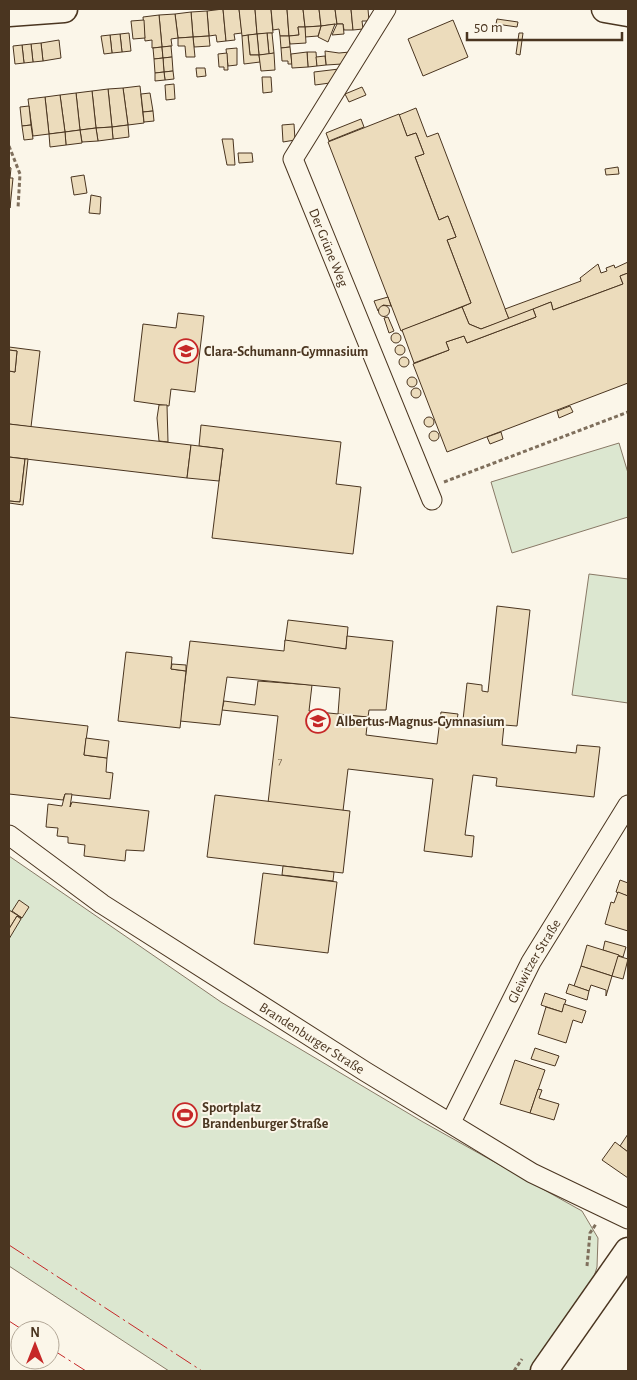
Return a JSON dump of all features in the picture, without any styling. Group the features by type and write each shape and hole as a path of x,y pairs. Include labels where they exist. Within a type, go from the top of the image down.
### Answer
{"main road":[{"path":"9,13 64,9"},
{"path":"605,9 628,12"},
{"path":"535,1363 628,1251"}],"street":[{"name":"Der Grüne Weg","path":"386,9 293,159 430,494"},
{"name":"Gleiwitzer Straße","path":"450,1122 531,962 628,805"},
{"name":"Brandenburger Straße","path":"9,835 102,904 366,1072 532,1173 628,1219"}],"path":[{"path":"9,146 20,174 18,208"},
{"path":"430,494 628,412"},
{"path":"582,1274 587,1266 590,1233 607,1209"},
{"path":"514,1371 535,1363"}],"green space":[{"path":"619,443 628,473 628,517 512,553 491,482"},
{"path":"589,574 628,579 628,703 572,695"},
{"path":"9,856 221,1002 423,1122 582,1211 598,1238 597,1267 593,1280 529,1371 169,1371 9,1266"}],"building":[{"path":"223,9 226,41 217,42 216,35 209,36 207,11"},
{"path":"223,9 239,9 242,33 234,34 235,40 226,41"},
{"path":"239,9 255,9 257,34 242,36"},
{"path":"255,9 271,9 273,33 257,34"},
{"path":"271,9 287,9 289,36 280,36 279,29 273,30"},
{"path":"287,9 303,9 305,27 298,27 299,35 289,36"},
{"path":"303,9 319,9 321,26 305,27"},
{"path":"319,9 335,9 337,24 321,26"},
{"path":"335,9 351,9 353,30 344,30 343,24 337,24"},
{"path":"351,9 368,9 369,21 362,21 363,29 353,30"},
{"path":"207,11 209,36 193,37 191,12"},
{"path":"191,12 193,37 178,38 175,14"},
{"path":"175,14 178,38 171,39 172,46 162,47 159,15"},
{"path":"159,15 162,47 152,48 152,40 145,41 143,17"},
{"path":"497,19 518,22 517,27 496,24"},
{"path":"144,20 145,38 133,39 131,21"},
{"path":"453,20 468,57 423,76 408,39"},
{"path":"335,24 328,42 318,37 321,26"},
{"path":"337,24 343,24 344,34 332,35"},
{"path":"321,26 318,36 305,37 305,27"},
{"path":"298,27 305,27 306,43 290,44 289,36 299,35"},
{"path":"129,33 131,51 122,52 120,34"},
{"path":"267,33 272,33 274,53 269,54"},
{"path":"267,33 269,54 259,55 257,34"},
{"path":"519,33 523,33 520,55 516,54"},
{"path":"120,34 122,52 112,53 110,35"},
{"path":"257,34 259,55 250,55 248,35"},
{"path":"110,35 112,53 104,54 101,36"},
{"path":"248,35 250,55 259,55 260,62 244,64 242,36"},
{"path":"209,36 210,46 194,47 193,37"},
{"path":"280,36 289,36 290,47 281,48"},
{"path":"193,37 195,57 186,57 185,46 178,46 178,38"},
{"path":"59,40 61,58 43,61 41,43"},
{"path":"41,43 43,61 33,62 31,44"},
{"path":"31,44 33,62 24,63 22,45"},
{"path":"22,45 24,63 15,64 13,46"},
{"path":"171,46 172,57 163,58 162,47"},
{"path":"162,47 163,58 154,59 153,48"},
{"path":"290,47 292,64 288,64 288,61 282,61 281,48"},
{"path":"237,48 237,65 228,66 226,49"},
{"path":"325,51 350,52 342,64 326,65"},
{"path":"307,52 316,52 317,66 308,67"},
{"path":"307,52 308,67 292,68 291,54"},
{"path":"227,53 228,70 224,70 224,67 219,67 218,54"},
{"path":"274,53 275,70 261,71 259,55"},
{"path":"325,56 326,65 317,66 316,57"},
{"path":"172,57 173,71 164,72 163,58"},
{"path":"163,58 164,72 155,73 154,59"},
{"path":"196,68 205,68 206,76 197,77"},
{"path":"339,69 330,83 315,85 314,72"},
{"path":"173,71 174,79 165,80 164,72"},
{"path":"164,72 165,80 155,81 155,73"},
{"path":"262,77 271,77 272,92 263,93"},
{"path":"174,84 175,99 166,100 165,85"},
{"path":"140,86 144,123 128,125 123,88"},
{"path":"362,87 366,95 349,102 345,94"},
{"path":"123,88 128,125 112,127 108,89"},
{"path":"108,89 112,127 96,128 92,91"},
{"path":"92,91 96,128 80,130 76,93"},
{"path":"76,93 80,130 65,132 60,95"},
{"path":"150,93 153,111 143,112 141,94"},
{"path":"60,95 65,132 49,134 45,97"},
{"path":"45,97 49,134 33,136 28,99"},
{"path":"29,106 31,125 22,126 20,107"},
{"path":"416,108 427,137 438,133 509,319 481,329 469,324 462,307 471,303 447,240 456,237 448,216 439,220 415,157 424,154 416,133 407,136 399,115"},
{"path":"153,111 154,121 144,122 143,112"},
{"path":"399,114 407,136 416,133 424,154 415,157 439,220 448,216 456,237 447,240 471,303 401,331 328,142"},
{"path":"361,119 364,127 329,141 326,133"},
{"path":"294,124 295,140 283,142 282,125"},
{"path":"31,125 33,139 24,140 22,126"},
{"path":"128,125 129,137 113,139 112,127"},
{"path":"112,127 113,139 98,141 96,128"},
{"path":"96,128 98,141 82,142 80,130"},
{"path":"80,130 82,143 66,145 65,132"},
{"path":"65,132 66,145 50,147 49,134"},
{"path":"222,139 233,139 235,165 227,165"},
{"path":"238,153 252,153 253,162 239,163"},
{"path":"9,167 11,168 10,178 13,178 10,208"},
{"path":"618,167 619,174 606,175 605,169"},
{"path":"84,175 87,193 74,195 71,177"},
{"path":"91,195 101,197 100,214 89,213"},
{"path":"628,262 628,273 620,276 623,284 553,310 551,302 509,319 505,309 581,281 580,278 598,264 601,273 607,271 606,268 614,265 615,268"},
{"path":"628,273 628,383 447,452 413,364 449,350 446,342 464,336 467,343 536,317 533,309 551,302 553,310 623,284 620,276"},
{"path":"388,297 391,306 383,305 378,311 374,301"},
{"path":"382,306 386,306 389,311 388,315 382,316 379,313 379,309"},
{"path":"462,307 469,324 481,329 533,309 536,317 467,343 464,336 446,342 449,350 414,363 402,330"},
{"path":"178,313 204,316 195,392 171,389 169,406 134,401 143,324 176,328"},
{"path":"388,317 394,331 389,333 384,318"},
{"path":"394,333 398,333 401,338 400,342 394,343 391,340 391,336"},
{"path":"398,345 402,345 405,350 404,354 398,355 395,352 395,348"},
{"path":"9,347 40,351 31,427 9,424 9,371 15,372 17,351 9,350"},
{"path":"9,350 17,351 15,372 9,371"},
{"path":"402,357 406,357 409,362 408,366 402,367 399,364 399,360"},
{"path":"410,377 414,377 417,382 416,386 410,387 407,384 407,380"},
{"path":"414,388 418,388 421,393 420,397 414,398 411,395 411,391"},
{"path":"159,405 167,405 168,442 159,441 157,418"},
{"path":"570,406 573,412 559,418 557,411"},
{"path":"427,417 431,417 434,422 433,426 427,427 424,424 424,420"},
{"path":"9,424 191,445 187,478 9,457"},
{"path":"201,425 341,442 336,484 361,487 353,554 212,538 223,449 199,446"},
{"path":"432,431 436,431 439,436 438,440 432,441 429,438 429,434"},
{"path":"501,432 503,439 490,444 487,437"},
{"path":"191,445 223,449 219,481 187,478"},
{"path":"9,457 25,459 20,502 9,501"},
{"path":"25,459 28,459 23,505 9,503 9,501 20,502"},
{"path":"497,606 530,610 517,726 504,725 502,745 576,753 577,745 600,747 594,797 496,786 497,778 473,775 465,835 474,836 472,857 424,851 433,779 348,769 343,811 268,803 278,716 222,710 224,701 255,705 258,681 312,685 309,711 368,717 366,735 437,744 441,712 458,714 457,720 463,720 467,683 482,685 482,691 488,692"},
{"path":"288,620 348,627 346,649 285,642"},
{"path":"347,636 393,641 386,710 369,710 368,717 338,714 340,688 227,677 220,725 180,721 190,641 284,651 285,640 346,649"},
{"path":"126,652 172,657 171,669 186,671 180,728 118,721"},
{"path":"172,664 186,665 186,671 171,669"},
{"path":"9,717 88,726 84,755 107,758 106,772 113,773 110,799 65,794 63,800 9,794"},
{"path":"86,738 109,741 107,758 84,755"},
{"path":"65,794 72,794 70,807 72,802 149,811 144,851 126,850 125,861 84,856 85,845 68,843 68,837 57,836 58,828 46,827 48,804 62,806"},
{"path":"215,795 350,811 343,873 207,857"},
{"path":"283,866 334,872 333,881 282,875"},
{"path":"263,873 337,882 328,953 254,944"},
{"path":"620,880 628,883 628,896 616,892"},
{"path":"618,892 628,896 628,931 605,924 611,902 614,903"},
{"path":"19,900 29,907 22,918 12,911"},
{"path":"9,910 22,918 17,916 9,929"},
{"path":"17,916 21,919 9,939 9,929"},
{"path":"605,941 626,947 623,957 603,950"},
{"path":"587,945 619,955 612,976 581,966"},
{"path":"618,956 628,959 623,979 612,976"},
{"path":"581,966 612,976 606,996 606,990 591,985 589,991 574,986"},
{"path":"569,984 589,991 587,1000 566,993"},
{"path":"545,993 566,1000 562,1012 541,1005"},
{"path":"564,1004 586,1011 582,1023 573,1020 566,1043 538,1034 546,1007 562,1012"},
{"path":"535,1048 559,1056 555,1066 531,1059"},
{"path":"515,1060 545,1070 530,1113 500,1104"},
{"path":"538,1089 542,1090 539,1098 559,1104 554,1120 530,1113"},
{"path":"628,1134 628,1152 620,1146"},
{"path":"615,1142 628,1152 628,1178 602,1160"}],"power":[{"path":"9,1245 202,1371"},
{"path":"60,1354 86,1371"}],"place":[{"name":"Clara-Schumann-Gymnasium","path":"186,351"},
{"name":"Albertus-Magnus-Gymnasium","path":"318,721"},
{"name":"Sportplatz Brandenburger Straße","path":"185,1115"}]}
